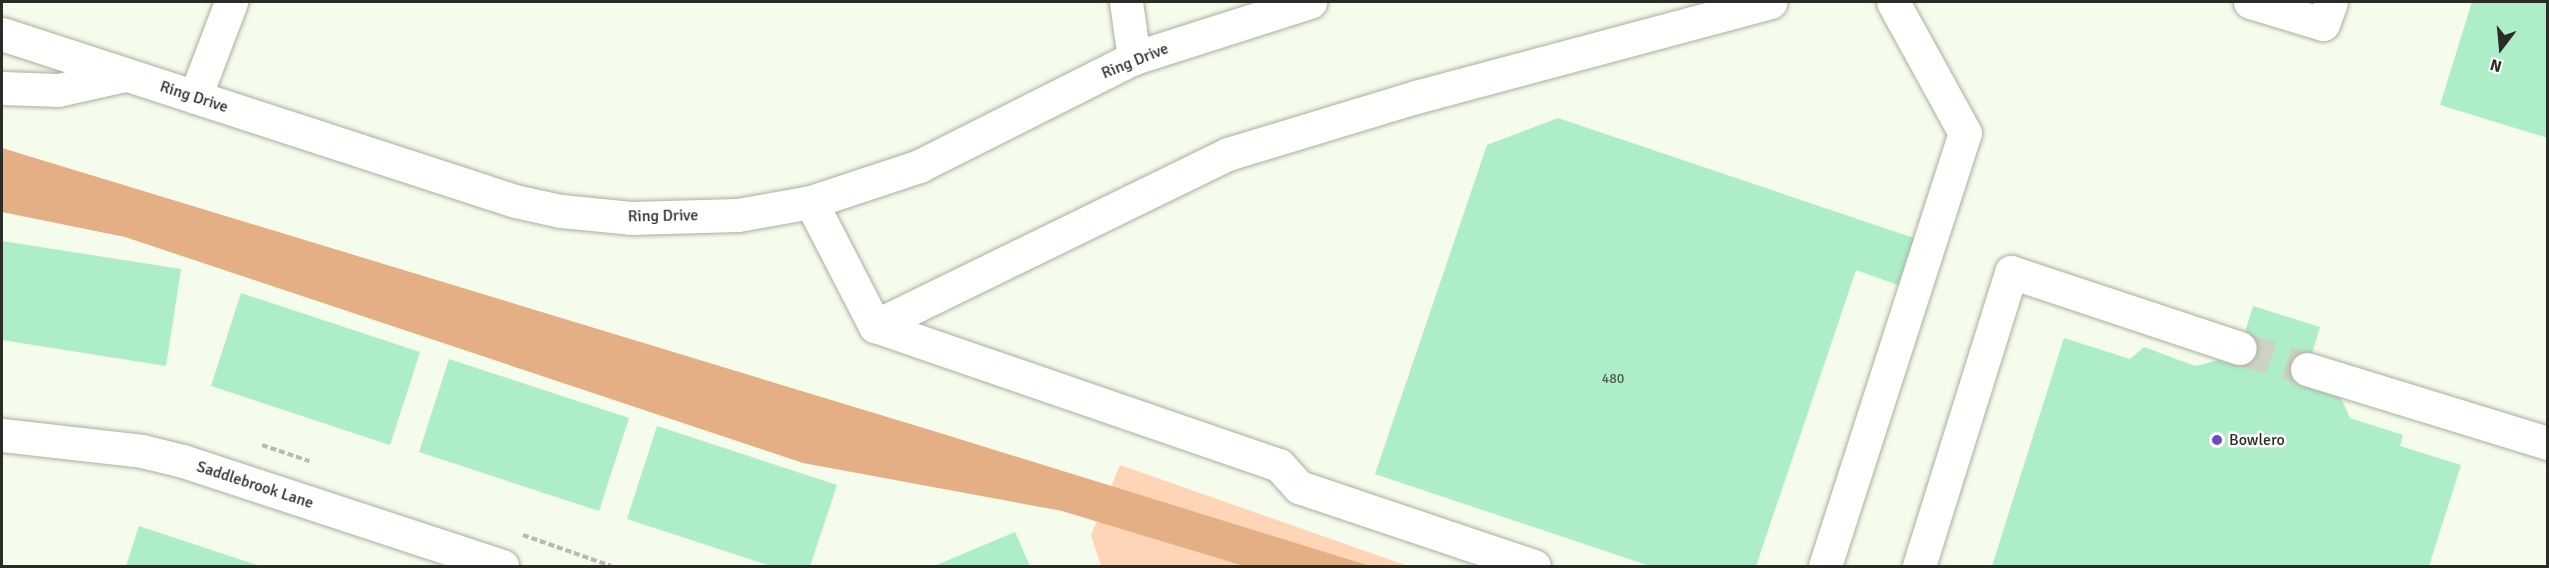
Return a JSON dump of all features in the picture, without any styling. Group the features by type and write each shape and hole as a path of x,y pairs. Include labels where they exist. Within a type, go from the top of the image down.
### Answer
{"street":[{"path":"195,97 231,2"},
{"path":"1126,2 1134,57"},
{"name":"Ring Drive","path":"2,34 514,201 561,211 631,218 738,215 811,202 919,166 1134,57 1310,2"},
{"path":"875,326 1228,153 1416,97 1770,2"},
{"path":"1825,567 1965,133 1893,2"},
{"path":"2250,2 2322,24 2331,2"},
{"path":"2,88 58,90 125,75"},
{"path":"811,202 875,326 1279,465 1299,487 1534,567"},
{"path":"1919,567 2011,272 2240,348"},
{"path":"2307,369 2547,443"},
{"name":"Saddlebrook Lane","path":"2,435 142,451 183,461 502,567"}],"shaded area":[{"path":"2,148 1370,566 1244,566 1062,511 803,463 125,237 2,212"},
{"path":"1120,465 1408,566 1101,566 1091,535"}],"building":[{"path":"2472,2 2548,2 2548,138 2440,105"},
{"path":"1558,118 1914,238 1898,285 1856,270 1756,566 1650,566 1375,474 1487,145"},
{"path":"2,241 181,269 166,366 2,340"},
{"path":"241,293 420,352 390,445 211,386"},
{"name":"Bowlero","path":"2253,306 2320,327 2302,386 2341,398 2350,418 2403,435 2400,446 2461,465 2429,566 1992,566 2064,338 2130,359 2144,347 2195,366 2219,360 2235,365"},
{"path":"449,359 629,418 599,511 419,452"},
{"path":"657,426 837,485 810,566 771,566 627,519"},
{"path":"139,526 260,566 126,566"},
{"path":"1015,532 1030,566 934,566"}],"tunnel":[{"path":"2240,348 2307,369"}],"place":[{"name":"Bowlero","path":"2217,440"}]}
